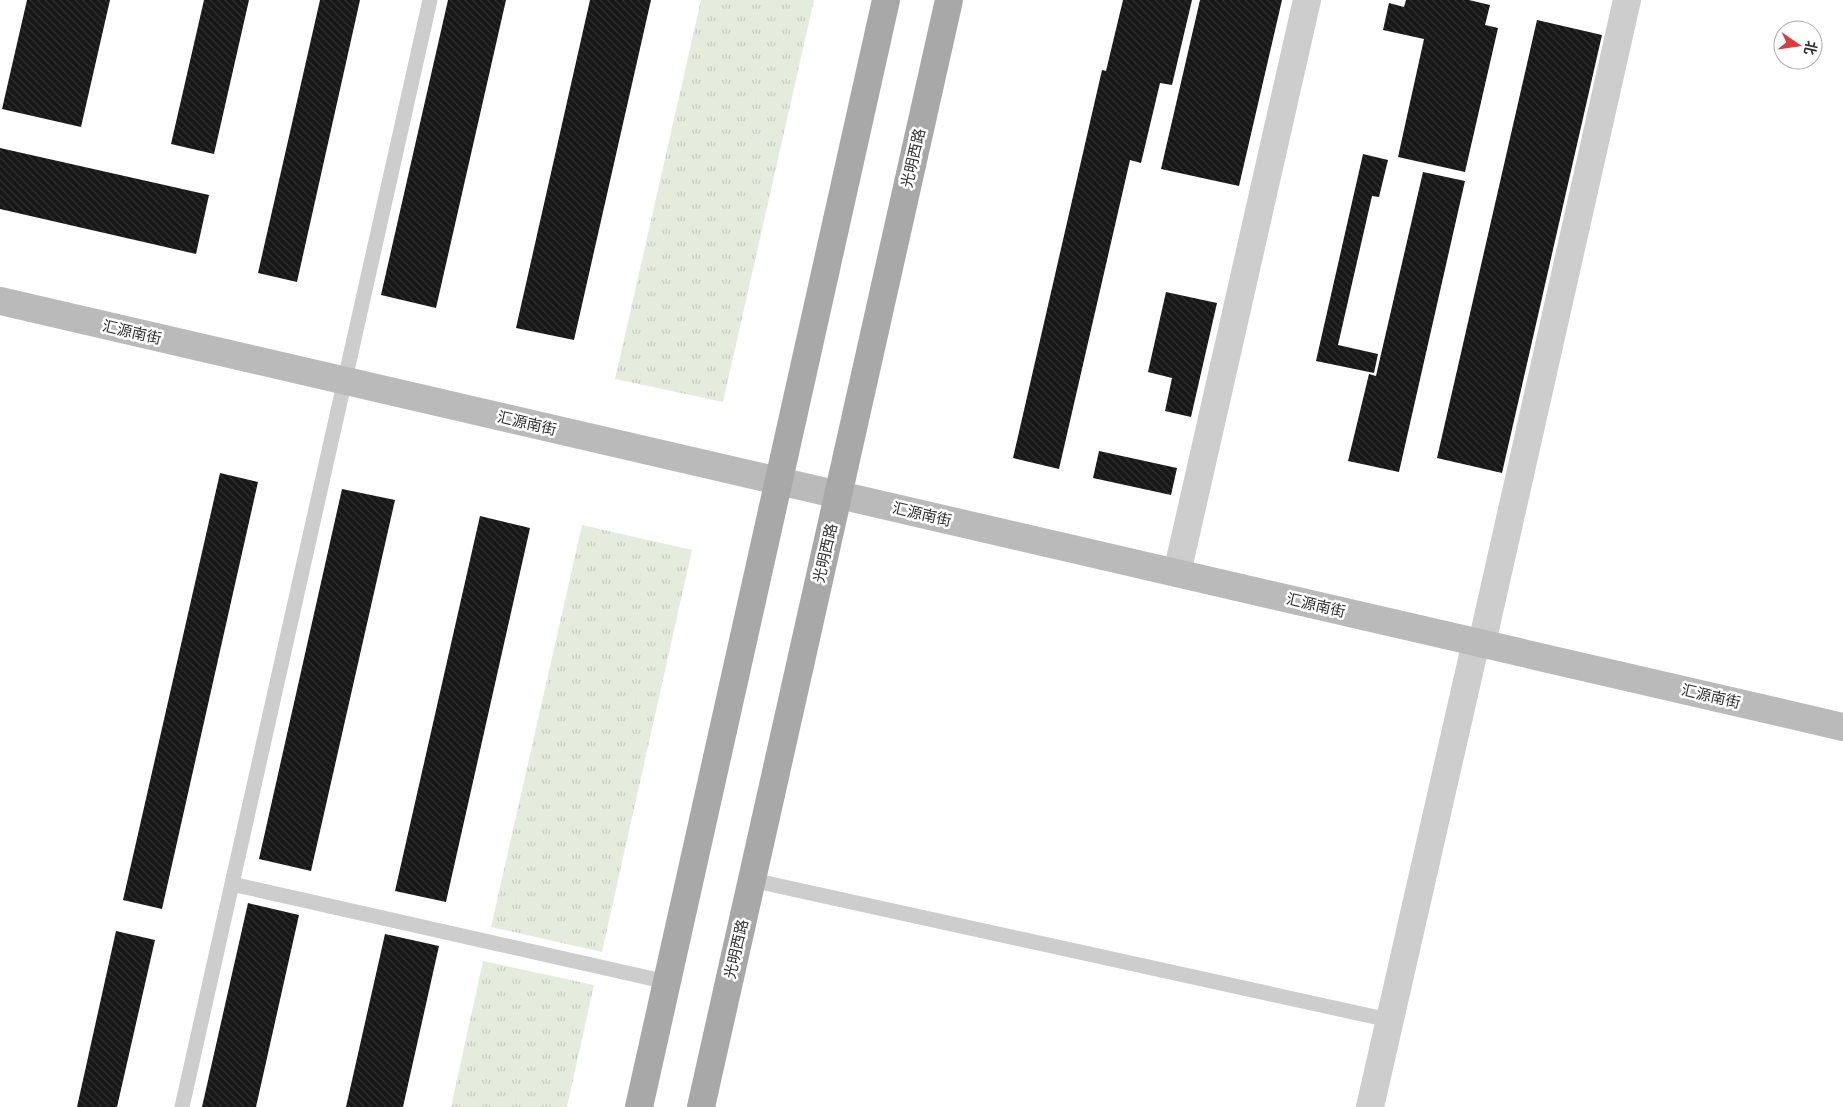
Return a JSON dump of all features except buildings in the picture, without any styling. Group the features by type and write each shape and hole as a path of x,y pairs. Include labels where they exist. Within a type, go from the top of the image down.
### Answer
{"main road":[{"path":"639,1107 886,0"},
{"name":"光明西路","path":"701,1107 949,0"}],"street":[{"path":"1177,573 1307,0"},
{"path":"1370,1107 1627,0"},
{"name":"汇源南街","path":"0,301 1843,727"}],"lane":[{"path":"182,1107 430,0"},
{"path":"752,880 1389,1020"},
{"path":"232,884 667,982"}],"green space":[{"path":"701,0 814,0 723,402 615,379"},
{"path":"582,525 692,550 602,952 491,927"},
{"path":"483,961 594,985 567,1107 451,1107"}]}
